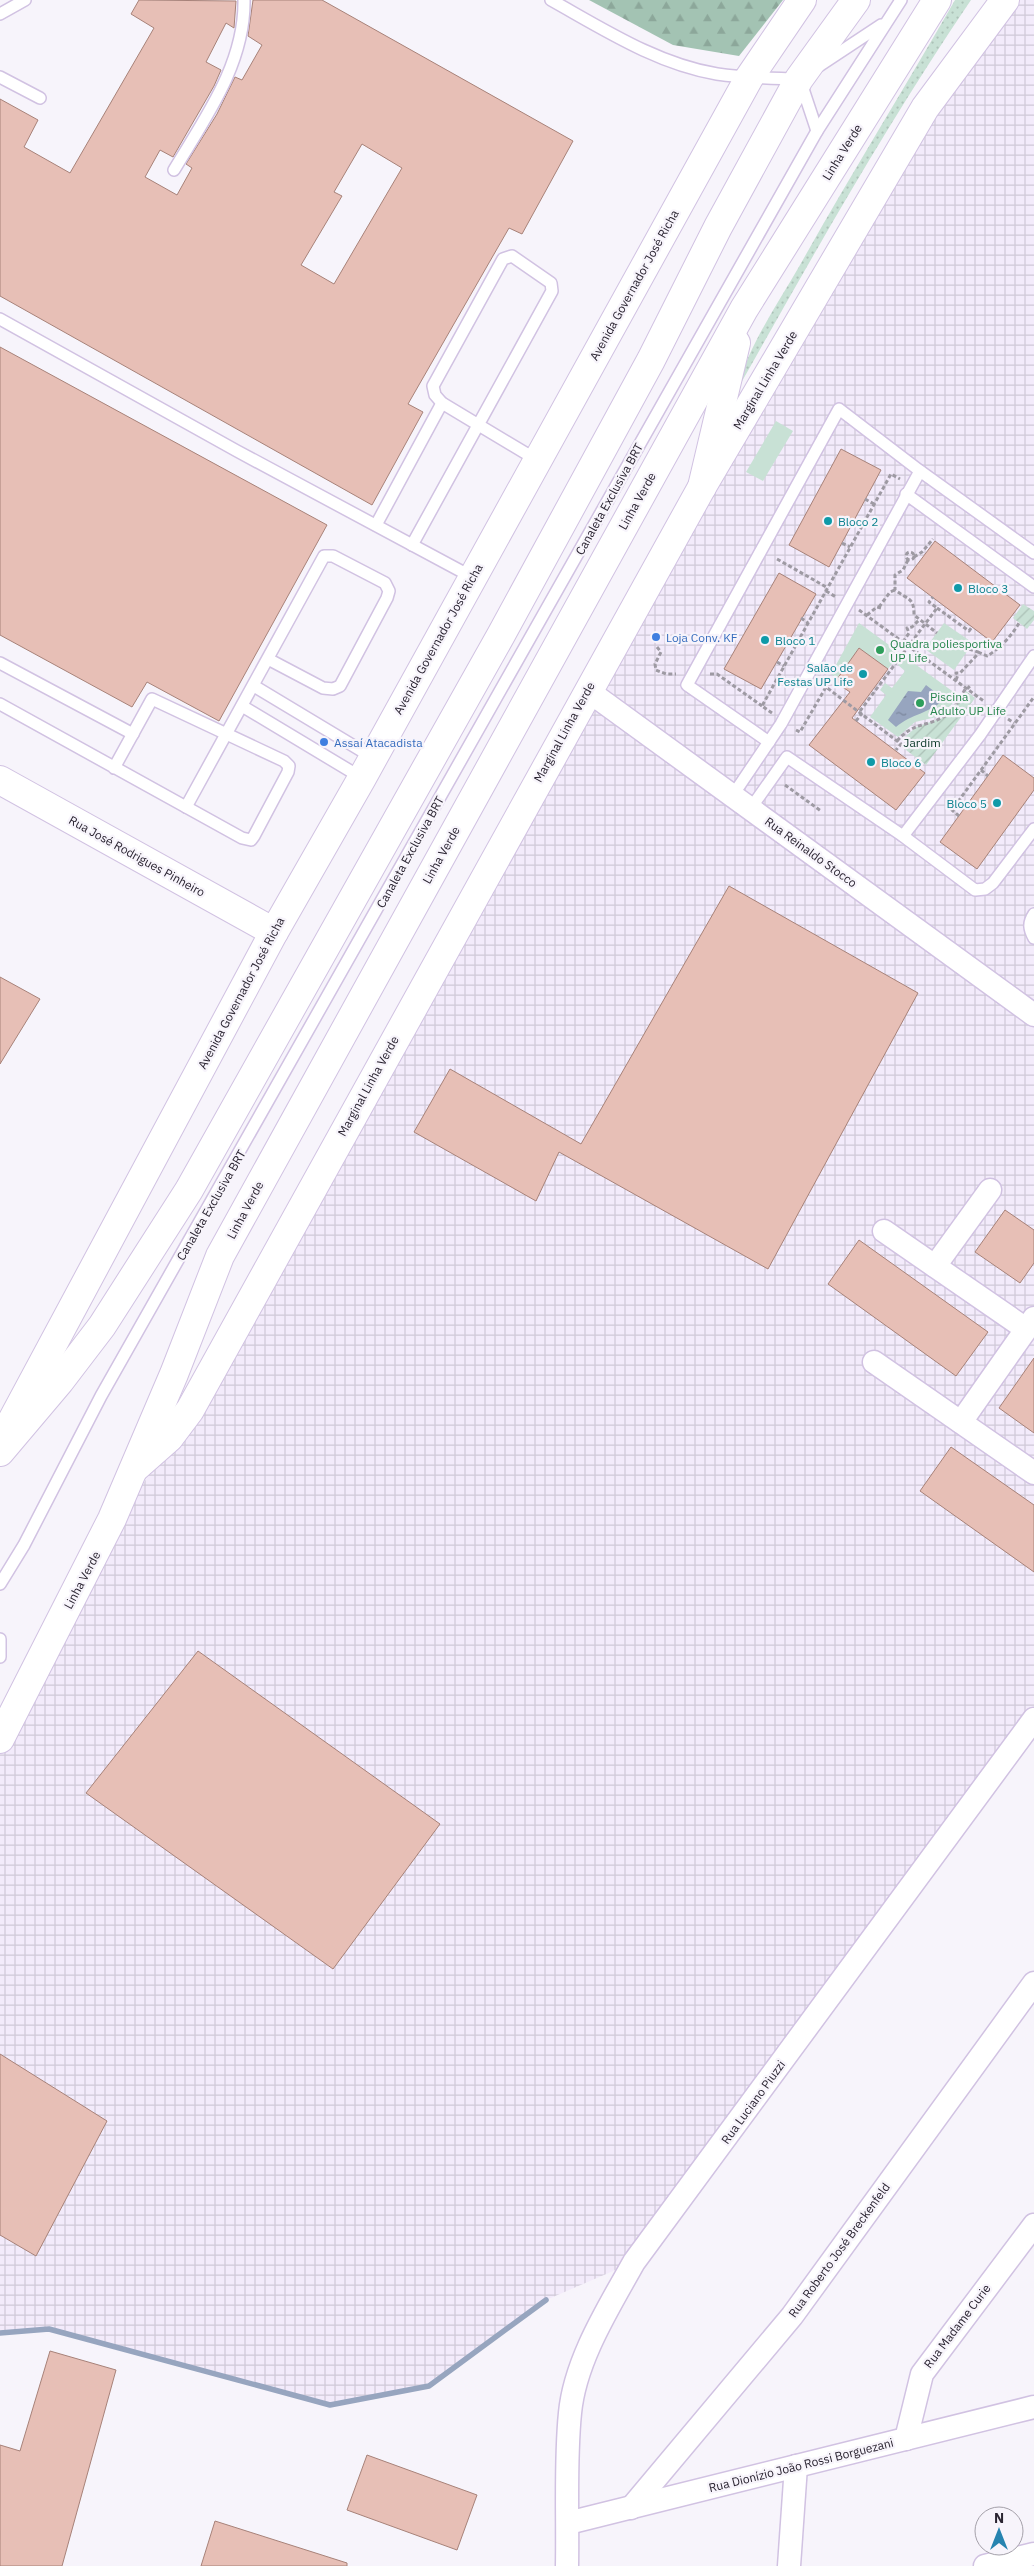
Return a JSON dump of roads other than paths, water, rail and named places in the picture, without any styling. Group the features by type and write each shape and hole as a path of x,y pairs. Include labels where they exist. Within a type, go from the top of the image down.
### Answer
{"main road":[{"name":"Avenida Governador José Richa","path":"0,1443 274,932 367,768 749,78 802,0"},
{"path":"0,1452 60,1381 102,1326 188,1190 501,635 651,360 718,227 800,79 856,0"},
{"name":"Linha Verde","path":"0,1739 100,1547 135,1468 220,1256 744,309 937,0"},
{"name":"Marginal Linha Verde","path":"135,1468 169,1438 190,1410 702,487 925,108 1004,0"},
{"path":"702,487 744,309"},
{"name":"Rua José Rodrigues Pinheiro","path":"0,780 274,932"}],"street":[{"name":"Rua Reinaldo Stocco","path":"588,690 1034,1015"},
{"path":"934,1266 990,1190"},
{"path":"884,1231 934,1266 1030,1324 961,1422"},
{"path":"874,1362 1034,1473"},
{"name":"Rua Luciano Piuzzi","path":"567,2566 570,2412 594,2334 634,2262 1032,1728"},
{"name":"Rua Roberto José Breckenfeld","path":"631,2508 792,2316 1034,1983"},
{"name":"Rua Madame Curie","path":"906,2439 922,2374 1034,2225"},
{"name":"Rua Dionízio João Rossi Borguezani","path":"568,2523 1034,2407"},
{"path":"789,2566 796,2466"},
{"path":"985,2566 1034,2554"}],"lane":[{"path":"0,14 25,0"},
{"path":"174,170 227,81 240,32 244,0"},
{"path":"551,0 657,56 684,66 716,74 749,78 800,79 816,131"},
{"name":"Canaleta Exclusiva BRT","path":"2,1578 24,1545 101,1396 816,131 901,0"},
{"name":"Canaleta Exclusiva BRT","path":"800,79 885,23"},
{"path":"0,78 40,98"},
{"path":"412,545 478,425 553,287 551,283 512,256 503,259 433,386 435,395 442,403 478,425 537,460"},
{"path":"0,319 472,577"},
{"path":"376,525 442,403"},
{"path":"769,742 686,685 839,409 920,472 1034,553"},
{"path":"732,796 769,742 920,472"},
{"path":"906,494 1034,587"},
{"path":"186,807 324,556 333,556 385,584 389,591 387,598 340,686 333,689 323,688 268,659"},
{"path":"903,836 997,710 1034,656"},
{"path":"0,663 133,734"},
{"path":"254,686 367,768"},
{"path":"0,704 114,768 242,838 251,840 288,772 289,766 284,761 152,699 114,768"},
{"path":"242,706 367,768"},
{"path":"751,808 787,757 903,836 975,890 985,889 993,883 1034,830"},
{"path":"1034,914 1030,919 1029,929 1034,938"},
{"path":"0,1639 0,1657"}],"water":[{"name":"Piscina Adulto UP Life","path":"926,685 944,699 939,704 896,727 888,720 908,691 921,692"}],"waterway":[{"path":"0,2333 49,2329 330,2405 429,2386 546,2300"}],"place":[{"name":"Bloco 2","path":"828,521"},
{"name":"Bloco 3","path":"958,588"},
{"name":"Loja Conv. KF","path":"656,637"},
{"name":"Bloco 1","path":"765,640"},
{"name":"Quadra poliesportiva UP Life","path":"880,650"},
{"name":"Salão de Festas UP Life","path":"863,674"},
{"name":"Piscina Adulto UP Life","path":"920,703"},
{"name":"Assaí Atacadista","path":"324,742"},
{"name":"Bloco 6","path":"871,762"},
{"name":"Bloco 5","path":"997,803"}],"park label":[{"name":"Jardim","path":"922,742"}]}
